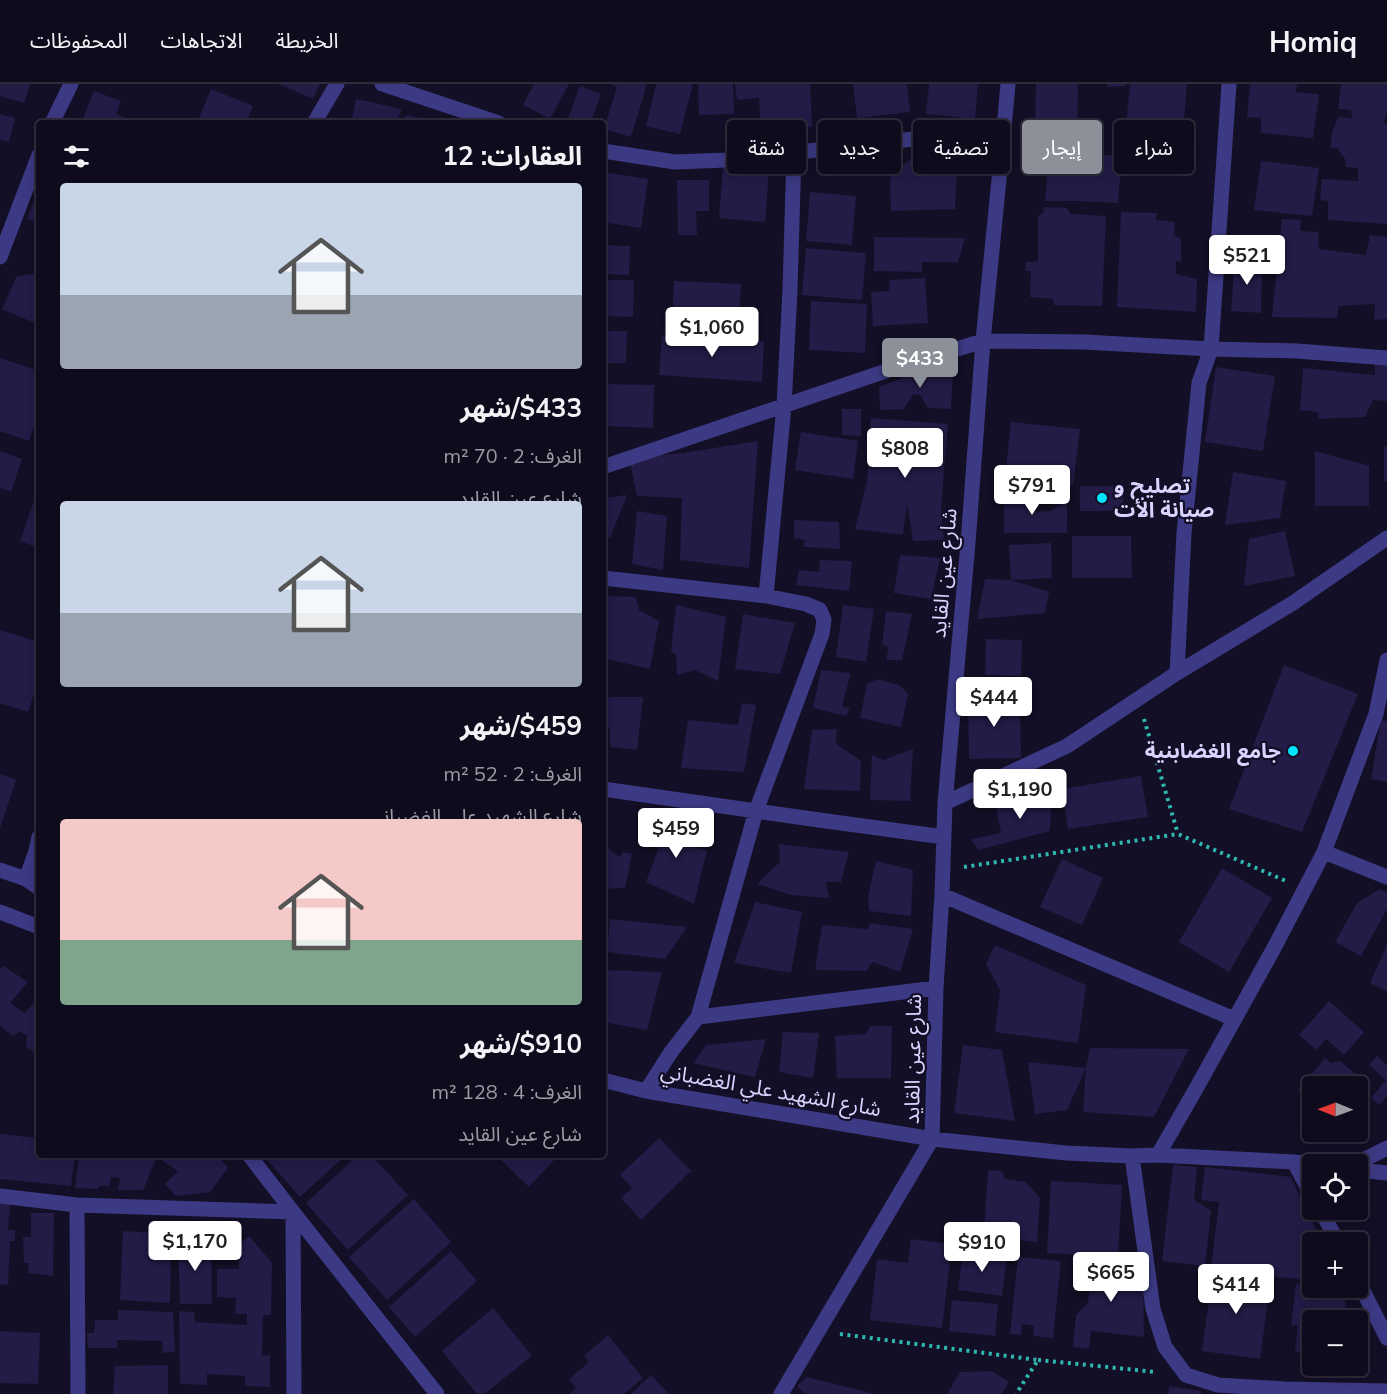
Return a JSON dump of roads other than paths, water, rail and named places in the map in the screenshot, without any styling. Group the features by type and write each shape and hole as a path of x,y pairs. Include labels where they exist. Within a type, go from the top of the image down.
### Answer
{"street":[{"path":"53,120 71,84"},
{"path":"316,120 337,84"},
{"path":"382,84 490,120"},
{"name":"شارع عين القايد","path":"1005,120 1008,84"},
{"path":"1177,673 1184,533 1199,383 1211,349 1229,84"},
{"path":"806,151 913,139"},
{"path":"606,151 675,162 727,160"},
{"path":"0,257 36,163"},
{"path":"766,597 784,406 793,174"},
{"name":"شارع عين القايد","path":"932,1139 936,988 945,803 983,341 1000,174"},
{"path":"606,466 883,372 983,341 1084,342 1297,351 1387,358"},
{"path":"945,803 1067,746 1177,673 1293,603 1387,538"},
{"path":"606,578 766,597 806,604 820,610 824,620 822,634 756,812 698,1017 671,1052 646,1091"},
{"path":"1158,1155 1274,948 1324,852 1381,715 1387,660"},
{"path":"606,789 944,837"},
{"path":"0,870 32,884 36,851"},
{"path":"1324,852 1387,877"},
{"path":"942,895 1234,1019"},
{"path":"0,912 36,926"},
{"path":"698,1017 936,988"},
{"name":"شارع الشهيد علي الغضباني","path":"606,1081 646,1091 932,1139 1066,1153 1158,1155 1302,1163"},
{"path":"781,1394 932,1139"},
{"path":"1368,1158 1387,1148"},
{"path":"1132,1156 1153,1310 1165,1347 1186,1375 1218,1385 1387,1391"},
{"path":"251,1158 437,1394"},
{"path":"1294,1162 1302,1177"},
{"path":"1368,1171 1387,1173"},
{"path":"0,1196 77,1205 293,1212"},
{"path":"77,1205 78,1394"},
{"path":"293,1212 294,1394"},
{"path":"1367,1298 1386,1334"}],"place":[{"name":"تصليح و صيانة الأت","path":"1102,498"},
{"name":"جامع الغضابنية","path":"1293,751"}]}
